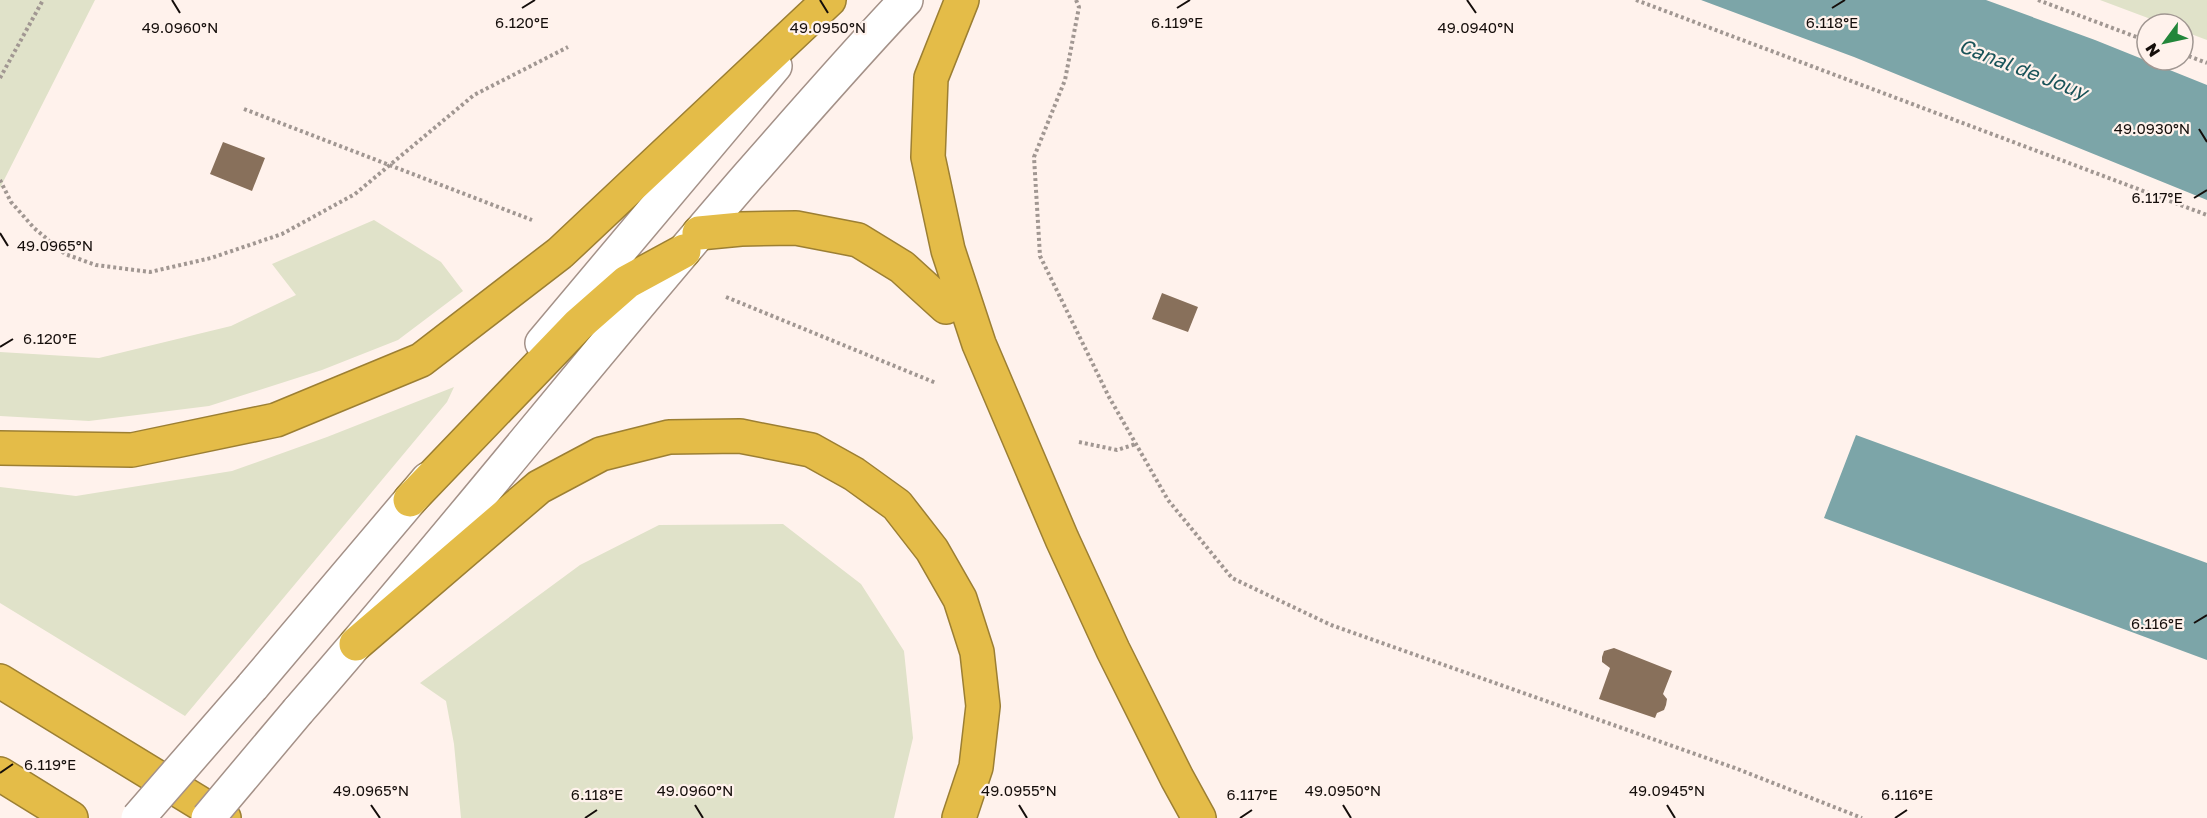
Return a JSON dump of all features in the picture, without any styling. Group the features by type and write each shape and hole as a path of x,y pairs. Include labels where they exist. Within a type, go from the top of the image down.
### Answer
{"highway":[{"path":"0,447 132,450 143,448 276,420 421,360 560,253 830,0"},
{"path":"962,0 931,78 928,157 948,250 979,344 1062,539 1113,650 1199,818"},
{"path":"410,501 579,326 627,282 691,242 741,229 796,228 858,240 902,267 946,307"},
{"path":"356,645 539,487 601,454 669,437 740,436 811,450 854,474 897,505 932,550 960,599 977,652 983,706 976,767 959,818"},
{"path":"0,681 224,818"},
{"path":"0,774 71,818"}],"main road":[{"path":"138,818 410,501 830,0"},
{"path":"208,818 356,645 691,242 859,49 906,0"}],"path":[{"path":"0,78 43,0"},
{"path":"1076,0 1079,7 1065,80 1034,157 1040,256 1109,397 1168,500 1232,578 1331,625 1735,768 1862,818"},
{"path":"1636,0 2207,215"},
{"path":"2038,0 2135,36"},
{"path":"0,180 10,202 34,228 65,254 96,265 150,272 211,258 282,234 355,194 474,95 568,47"},
{"path":"244,109 532,220"},
{"path":"726,297 936,383"},
{"path":"1079,442 1117,450 1136,444"}],"green space":[{"path":"0,0 95,0 0,188"},
{"path":"2100,0 2207,0 2207,40 2195,36 2195,12 2135,13"},
{"path":"374,220 441,262 463,291 398,340 322,370 209,406 89,421 0,416 0,352 99,358 231,326 296,295 272,264"},
{"path":"454,387 447,402 185,716 0,603 0,487 76,496 232,471 327,437"},
{"path":"783,524 861,584 904,651 913,738 894,818 461,818 454,744 446,701 420,683 580,565 659,525"}],"water":[{"name":"Canal de Jouy","path":"1701,0 1986,0 2095,40 2135,56 2135,72 2175,72 2207,85 2207,200 1854,57"},
{"path":"1856,435 2207,563 2207,660 1824,518"}],"building":[{"path":"223,142 265,158 252,191 210,174"},
{"path":"1162,293 1198,307 1188,332 1152,319"},
{"path":"1614,648 1672,671 1663,694 1667,699 1666,705 1655,718 1599,699 1610,668 1602,662 1602,657 1604,651"}]}
